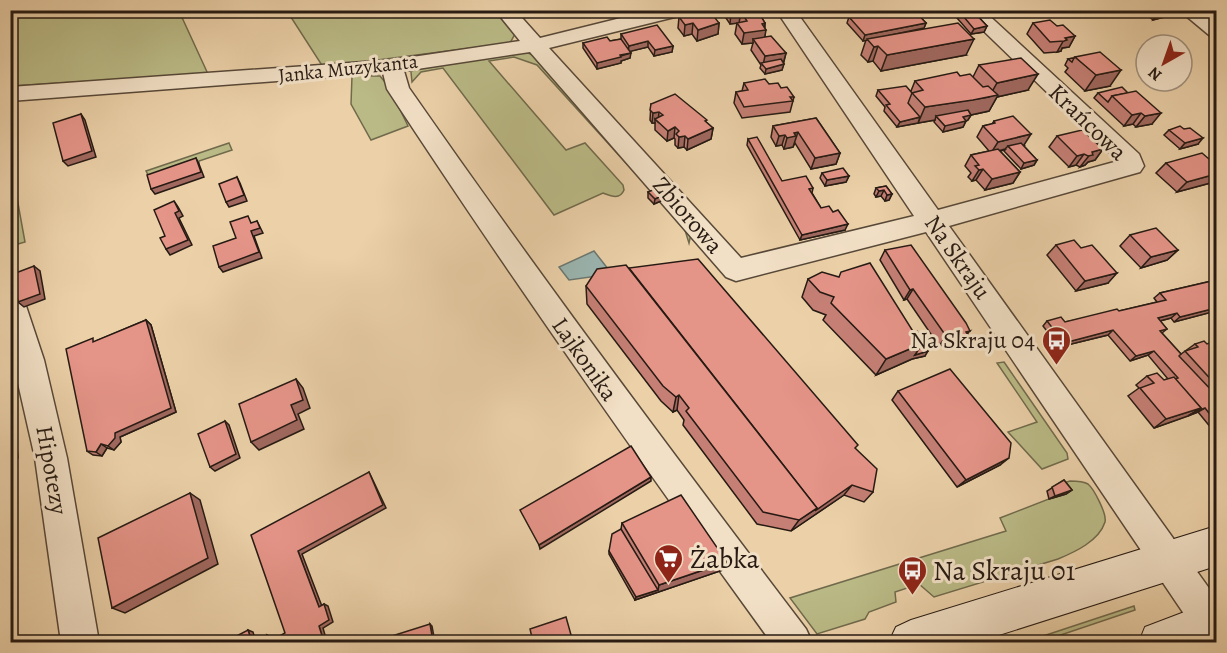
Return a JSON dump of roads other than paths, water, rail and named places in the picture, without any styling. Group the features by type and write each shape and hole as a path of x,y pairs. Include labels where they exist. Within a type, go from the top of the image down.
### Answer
{"main road":[{"path":"911,642 1216,546"},
{"path":"1160,642 1215,624"}],"street":[{"name":"Zbiorowa","path":"504,10 736,270 932,221"},
{"name":"Janka Muzykanta","path":"10,94 230,80 392,66 535,45 680,10"},
{"name":"Na Skraju","path":"785,10 1215,624"},
{"name":"Krańcowa","path":"932,221 1132,166 1131,160 971,10"},
{"path":"1188,10 1216,31"},
{"name":"Lajkonika","path":"392,66 398,89 514,259 616,403 793,642"},
{"name":"Hipotezy","path":"10,300 33,379 51,458 80,642"}],"water":[{"path":"594,251 612,274 569,280 559,267"}],"place":[{"name":"Na Skraju 04","path":"1056,366"},
{"name":"Żabka","path":"669,584"},
{"name":"Na Skraju 01","path":"912,596"}]}
